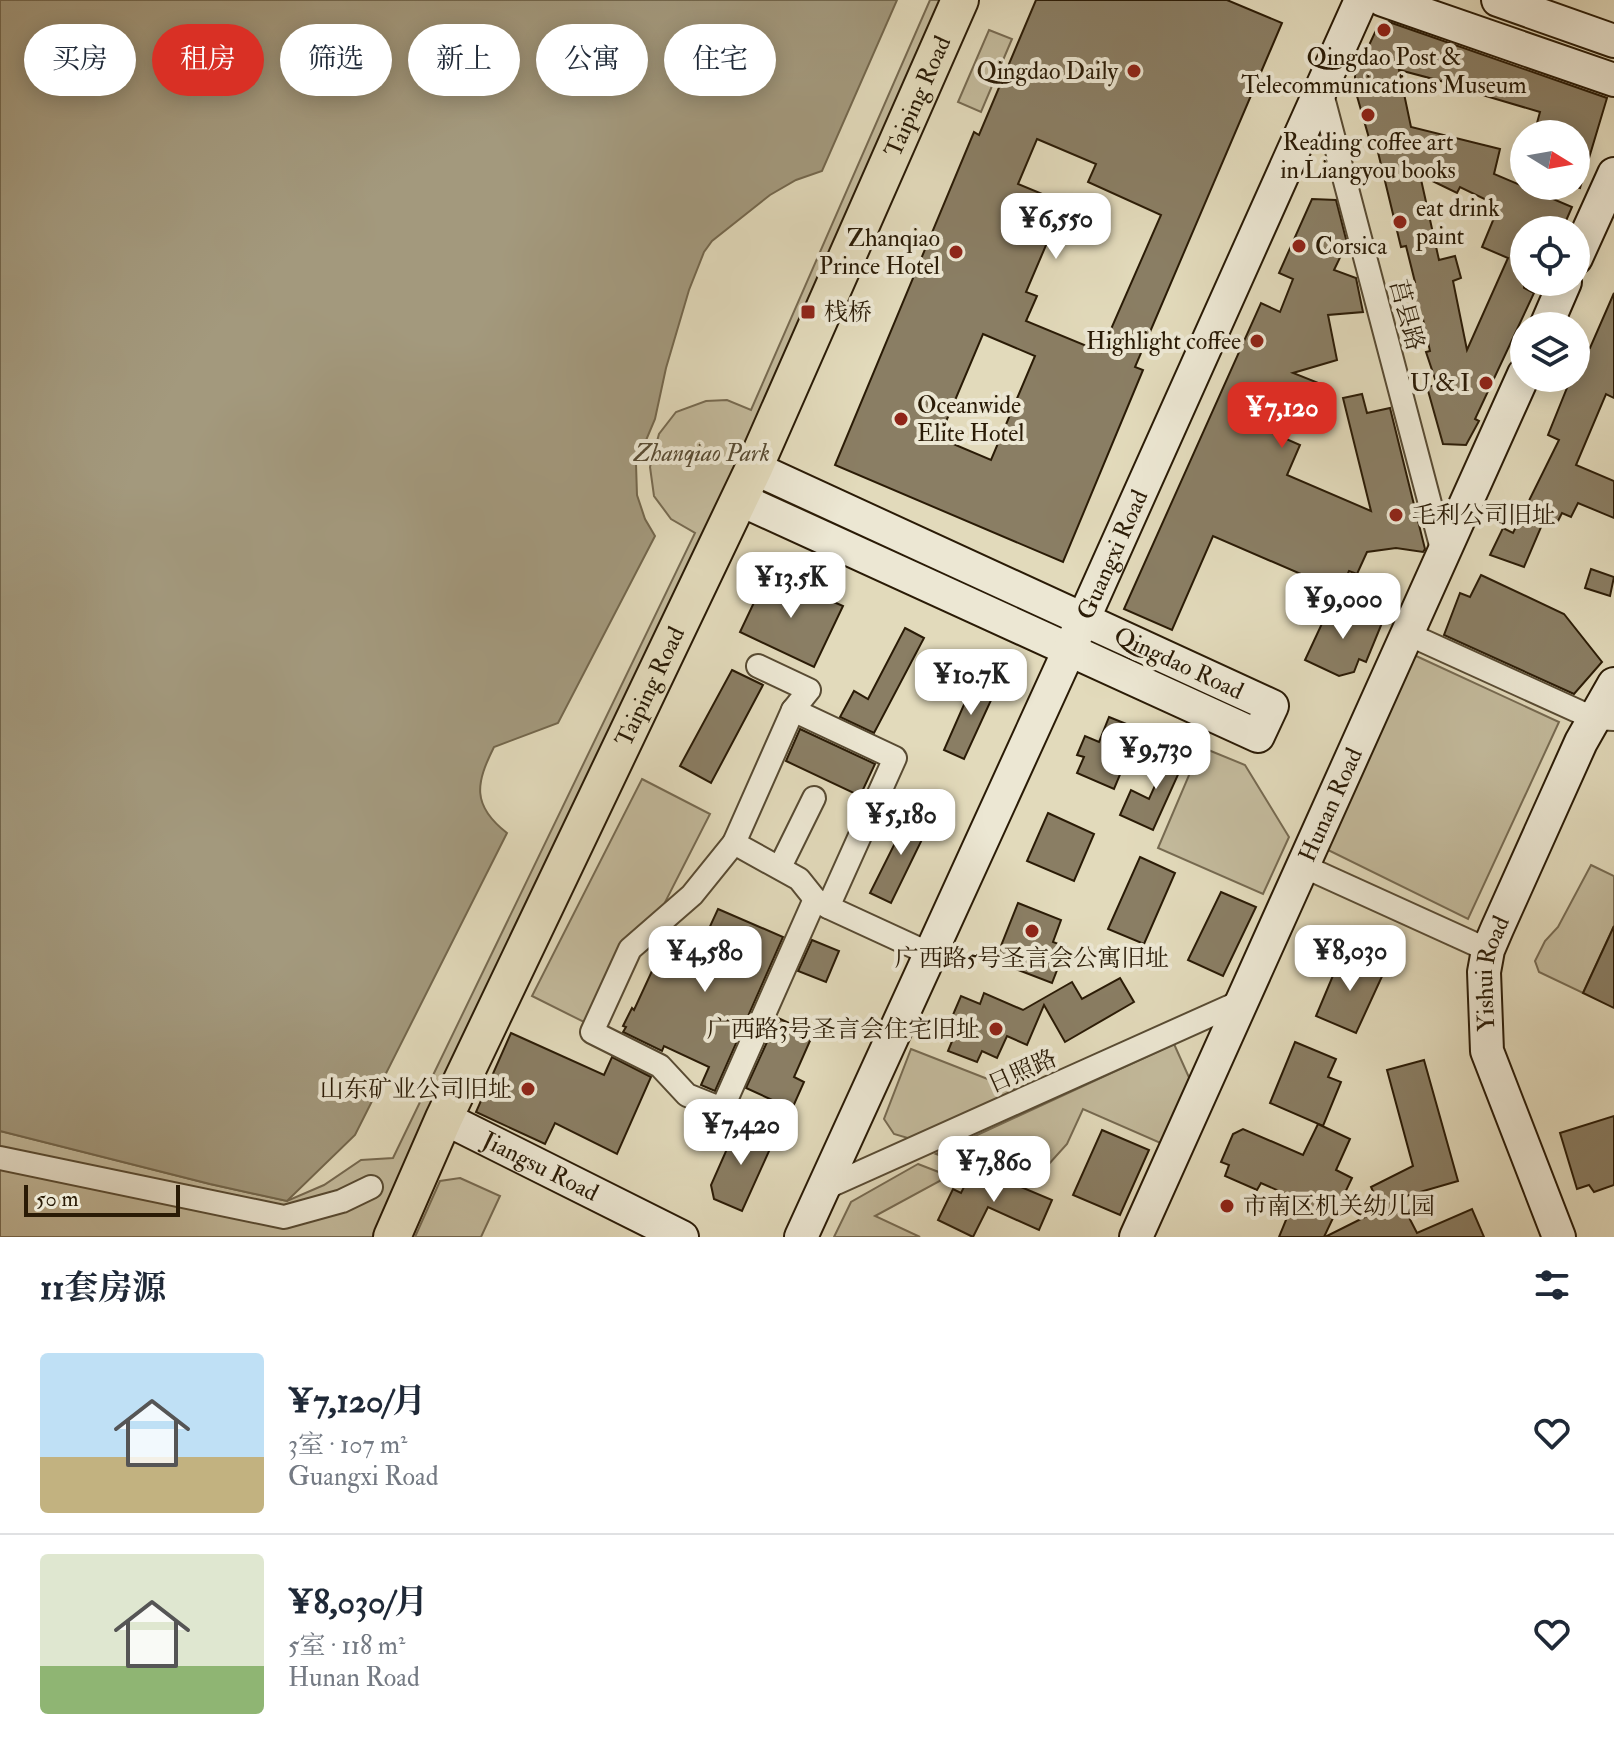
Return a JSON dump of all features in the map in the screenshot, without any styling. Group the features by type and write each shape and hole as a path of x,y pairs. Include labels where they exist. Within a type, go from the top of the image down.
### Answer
{"main road":[{"name":"Taiping Road","path":"392,1237 444,1118 747,484 960,0"}],"street":[{"name":"Guangxi Road","path":"801,1237 1361,0"},
{"path":"1383,0 1614,80"},
{"path":"1498,0 1614,41"},
{"name":"莒县路","path":"1321,90 1443,553"},
{"path":"1590,227 1614,174"},
{"name":"Hunan Road","path":"1136,1237 1516,392"},
{"name":"Qingdao Road","path":"747,484 813,496 1272,706 1268,716 1258,736 799,527 747,484"},
{"path":"799,527 813,496"},
{"path":"995,618 1010,585"},
{"path":"1408,634 1603,718"},
{"path":"758,666 809,690 793,710 734,843 692,895 630,949 592,1032 660,1066 687,1095 722,1109 895,758 793,710"},
{"name":"Yishui Road","path":"1559,1237 1487,1051 1484,972 1488,950 1603,718 1614,684"},
{"path":"780,867 814,798"},
{"path":"734,843 799,879 822,903 930,954"},
{"path":"1303,866 1488,950"},
{"name":"日照路","path":"823,1189 1242,1001"},
{"name":"Jiangsu Road","path":"444,1118 682,1237"},
{"path":"0,1158 284,1217 342,1201 371,1187"}],"green space":[{"name":"Zhanqiao Park","path":"930,0 950,0 764,429 375,1237 0,1237 0,1131 287,1201 324,1185 361,1160 393,1158 695,533 671,519 654,496 650,467 659,434 676,412 706,401 727,400 751,410"},
{"path":"989,30 1012,39 981,112 958,102"},
{"path":"1414,655 1559,722 1468,919 1324,848"},
{"path":"1201,747 1245,765 1289,837 1263,894 1158,848"},
{"path":"642,779 710,814 600,1030 532,996"},
{"path":"1591,865 1614,876 1614,926 1583,993 1539,972 1535,961 1545,941 1558,927"},
{"path":"1174,1044 1192,1084 1165,1145 1083,1109 1067,1144 1039,1175 990,1155 983,1173 936,1154"},
{"path":"911,1049 1021,1092 911,1139 894,1134 884,1119"},
{"path":"918,1164 949,1176 875,1216 920,1237 834,1237 851,1202"},
{"path":"460,1178 500,1196 481,1237 415,1237 440,1181"}],"shaded area":[{"path":"0,0 897,0 822,171 796,180 770,195 712,241 704,252 689,290 666,368 655,419 636,464 637,495 655,536 558,723 494,747 483,772 480,793 487,813 507,833 355,1135 287,1201 0,1131"}],"building":[{"path":"1036,0 1227,0 1282,23 1135,367 1143,370 1063,562 835,465 974,132 979,135","holes":["1037,139 1096,164 1088,182 1161,215 1101,352 1026,321 1037,296 1026,292 1064,203 1018,184","983,334 1035,356 991,460 939,438"]},
{"path":"1389,22 1607,98 1590,155 1590,120 1538,120 1540,112 1399,70 1411,127 1500,149 1494,174 1510,181 1510,200 1555,200 1572,207 1568,216 1510,216 1510,296 1533,296 1525,312 1510,312 1510,344 1466,445 1443,444 1427,387 1437,385 1426,352 1430,351 1423,319 1416,320 1408,284 1415,282 1406,246 1401,247 1376,144 1371,145 1355,89 1355,75 1378,26","holes":["1420,175 1457,193 1460,187 1499,206 1482,247 1508,258 1467,350 1453,281 1461,278 1455,256 1439,260"]},
{"path":"1312,199 1336,200 1347,243 1334,270 1356,278 1363,312 1328,315 1337,360 1293,373 1326,386 1318,407 1274,390 1259,427 1300,445 1287,475 1371,511 1343,398 1362,394 1367,413 1390,408 1425,549 1423,552 1396,548 1367,552 1357,574 1349,571 1340,591 1213,536 1172,630 1124,609 1261,303 1280,312 1293,279 1279,273"},
{"path":"1614,293 1614,398 1606,394 1576,465 1614,481 1614,518 1578,503 1571,517 1562,513 1556,525 1544,520 1524,567 1490,555 1503,528 1513,533 1559,440 1548,435 1565,392 1590,392 1590,348"},
{"path":"1591,569 1614,577 1610,596 1585,588"},
{"path":"768,573 843,606 814,667 740,632"},
{"path":"1481,575 1564,614 1602,662 1574,694 1444,635 1460,593 1470,597"},
{"path":"1332,602 1382,623 1366,662 1359,659 1354,672 1339,676 1305,660"},
{"path":"905,628 924,638 874,733 840,717 854,691 868,699"},
{"path":"732,670 763,685 711,783 680,766"},
{"path":"977,675 998,685 964,759 944,750"},
{"path":"1109,717 1139,729 1114,789 1077,773 1084,757 1077,755 1085,736 1099,742"},
{"path":"800,729 875,764 860,796 786,761"},
{"path":"1175,741 1190,748 1153,830 1120,815 1131,790 1149,799"},
{"path":"911,811 931,821 891,903 870,893"},
{"path":"1048,813 1094,834 1074,881 1027,861"},
{"path":"1140,857 1175,873 1144,944 1108,929"},
{"path":"1221,892 1256,907 1223,976 1188,960"},
{"name":"广西路5号圣言会公寓旧址","path":"1018,903 1061,920 1053,942 1066,947 1052,983 995,961"},
{"path":"718,909 783,937 715,1091 701,1085 709,1067 664,1046 662,1051 623,1032 626,1027 623,1026 632,1008 634,1010 664,945 695,959"},
{"path":"1614,926 1614,1008 1583,993"},
{"path":"812,940 839,951 826,982 798,971"},
{"path":"1342,954 1384,972 1356,1033 1316,1016"},
{"path":"1120,978 1134,1002 1065,1042 1044,1005 1027,1045 1007,1036 997,1058 982,1051 977,1062 948,1051 960,1022 952,1017 961,996 980,1004 984,993 1023,1010 1072,982 1082,999"},
{"path":"778,1018 813,1034 794,1077 804,1082 792,1109 746,1088"},
{"path":"511,1033 604,1075 612,1057 651,1077 617,1154 555,1123 545,1144 476,1112"},
{"path":"1295,1042 1336,1059 1328,1077 1341,1082 1323,1126 1270,1103"},
{"path":"1424,1060 1458,1181 1399,1198 1417,1233 1472,1209 1484,1237 1325,1237 1381,1209 1371,1187 1413,1166 1387,1070"},
{"path":"1614,1116 1614,1185 1594,1192 1589,1185 1577,1189 1560,1133"},
{"path":"738,1124 774,1140 742,1211 714,1199 711,1185"},
{"path":"1318,1124 1350,1139 1336,1170 1352,1178 1324,1237 1279,1237 1295,1198 1261,1183 1257,1190 1225,1176 1229,1165 1221,1162 1233,1134 1243,1129 1303,1155"},
{"path":"1102,1130 1149,1150 1120,1215 1073,1195"},
{"path":"997,1169 1017,1179 1014,1184 1052,1200 1039,1230 988,1207 973,1237 938,1220 953,1189 961,1193 969,1177 988,1187"}],"place":[{"name":"Qingdao Post & Telecommunications Museum","path":"1384,30"},
{"name":"Qingdao Daily","path":"1134,71"},
{"name":"Reading coffee art in Liangyou books","path":"1368,115"},
{"name":"eat drink paint","path":"1400,222"},
{"name":"Corsica","path":"1299,246"},
{"name":"Zhanqiao Prince Hotel","path":"956,252"},
{"name":"栈桥","path":"808,312"},
{"name":"Highlight coffee","path":"1257,341"},
{"name":"U & I","path":"1486,383"},
{"name":"Oceanwide Elite Hotel","path":"901,419"},
{"name":"毛利公司旧址","path":"1396,515"},
{"name":"广西路5号圣言会公寓旧址","path":"1032,931"},
{"name":"广西路3号圣言会住宅旧址","path":"996,1029"},
{"name":"山东矿业公司旧址","path":"528,1089"},
{"name":"市南区机关幼儿园","path":"1227,1206"}]}
